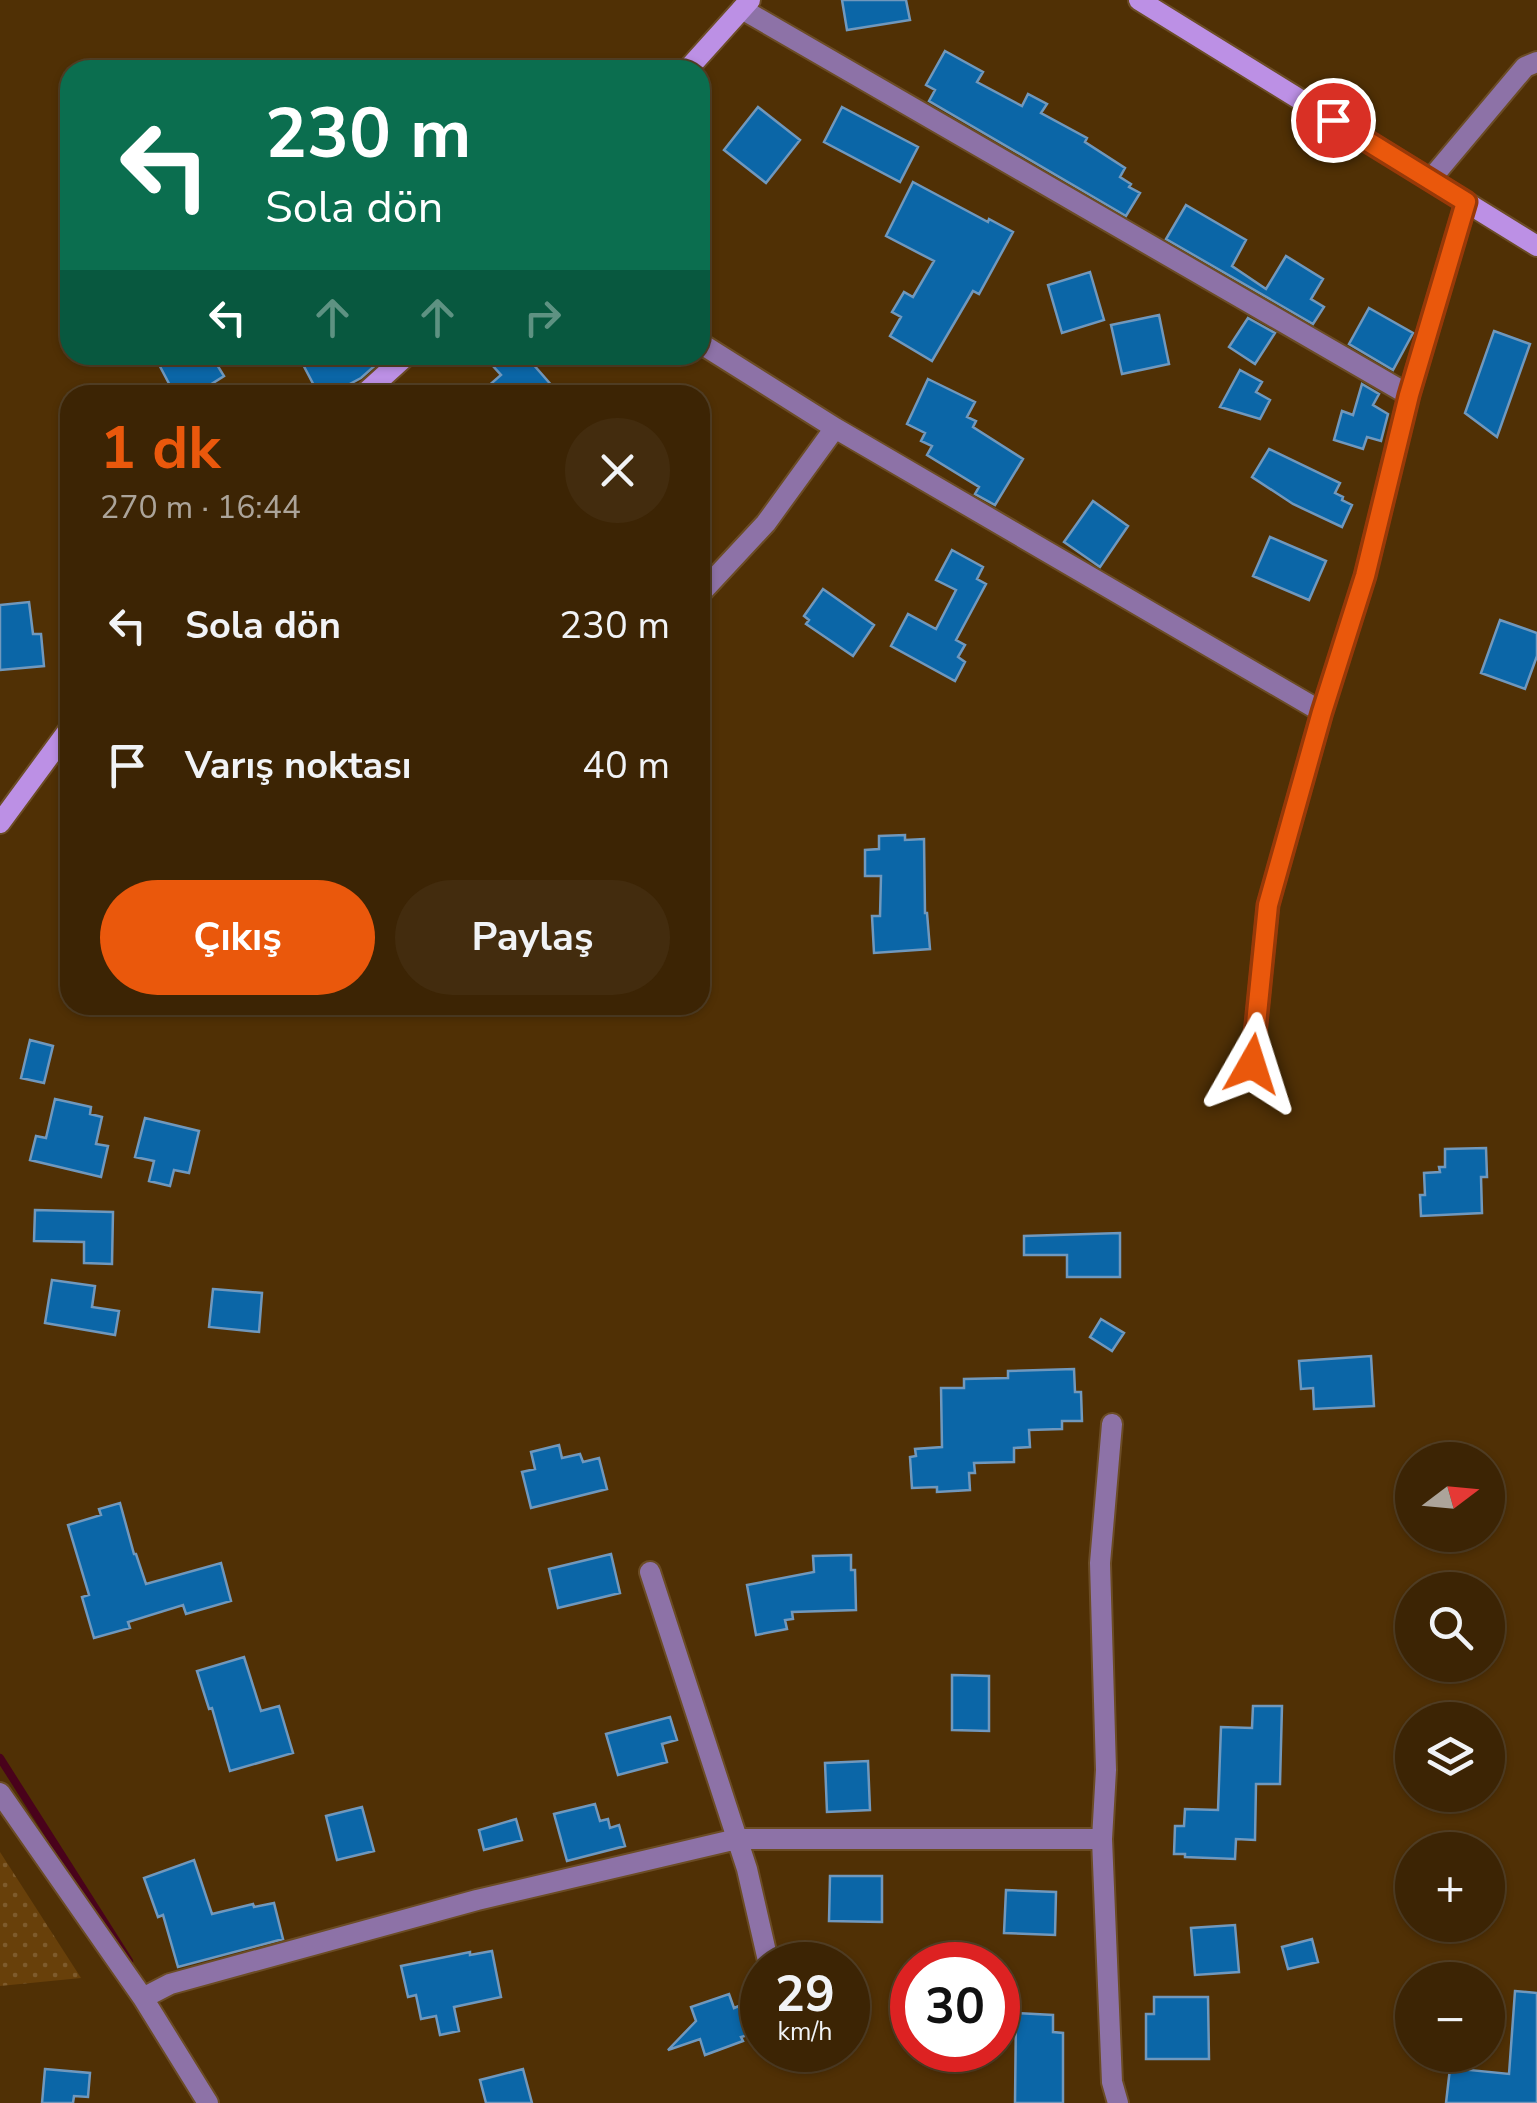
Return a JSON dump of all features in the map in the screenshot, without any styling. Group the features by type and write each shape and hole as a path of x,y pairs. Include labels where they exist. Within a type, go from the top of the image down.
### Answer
{"main road":[{"path":"1139,0 1537,246"},
{"path":"696,60 746,4"},
{"path":"374,385 396,365"},
{"path":"0,823 60,742"}],"street":[{"path":"746,4 1409,395"},
{"path":"1430,180 1525,68 1537,62"},
{"path":"1252,1064 1268,905 1365,576 1409,395 1466,202"},
{"path":"710,349 835,428 1322,712"},
{"path":"710,583 766,523 835,428"},
{"path":"1112,1424 1100,1563 1106,1770 1102,1838 1112,2082 1118,2103"},
{"path":"650,1572 747,1869 764,1942"},
{"path":"0,1793 143,1998 208,2103"},
{"path":"143,1998 170,1984 477,1900 737,1839 1102,1838"}],"shaded area":[{"path":"0,1852 81,1978 0,1986"}],"building":[{"path":"842,0 906,0 910,20 847,30"},
{"path":"945,51 983,72 977,82 1022,106 1028,94 1047,104 1041,113 1087,138 1085,142 1125,168 1120,177 1140,193 1126,216 929,101 935,90 926,85"},
{"path":"758,107 800,140 766,183 724,150"},
{"path":"842,107 918,147 900,182 824,142"},
{"path":"913,182 1013,232 979,294 973,291 932,361 890,336 901,317 892,312 904,292 913,297 934,261 886,236"},
{"path":"1186,205 1246,240 1232,266 1266,289 1286,256 1323,279 1311,299 1324,307 1313,324 1166,239"},
{"path":"1090,272 1104,320 1062,333 1048,285"},
{"path":"1369,308 1413,333 1393,370 1349,344"},
{"path":"1159,315 1169,364 1122,374 1111,325"},
{"path":"1248,318 1275,333 1255,364 1229,347"},
{"path":"1494,331 1530,344 1497,437 1465,413"},
{"path":"159,365 217,365 224,376 210,385 170,385"},
{"path":"303,365 376,365 348,385 314,385"},
{"path":"492,365 534,365 551,385 490,385 501,375"},
{"path":"1240,370 1262,382 1256,392 1270,400 1260,419 1220,407"},
{"path":"928,379 975,402 967,417 976,421 973,427 1023,459 995,505 975,494 979,487 927,455 932,446 921,441 925,433 907,424"},
{"path":"1362,384 1379,394 1373,405 1388,414 1381,441 1367,437 1363,449 1334,440 1342,411 1353,415"},
{"path":"1269,449 1340,483 1335,493 1352,505 1342,527 1293,504 1252,477"},
{"path":"1093,501 1128,526 1100,567 1064,542"},
{"path":"1270,537 1326,561 1309,600 1253,576"},
{"path":"952,550 983,567 977,579 986,584 956,640 965,645 958,657 965,662 955,681 891,646 908,614 936,629 956,590 936,580"},
{"path":"823,589 874,625 853,656 806,624 809,620 804,616"},
{"path":"29,602 33,634 41,634 44,666 0,670 0,605"},
{"path":"1500,620 1537,633 1537,656 1525,689 1481,673"},
{"path":"905,835 905,840 924,839 925,913 930,949 874,953 872,916 880,916 881,876 865,876 865,850 879,849 879,836"},
{"path":"30,1040 53,1046 44,1083 21,1078"},
{"path":"55,1099 91,1107 90,1114 102,1117 96,1144 108,1146 101,1177 30,1160 36,1136 46,1138"},
{"path":"145,1118 199,1131 189,1173 174,1170 170,1186 149,1181 154,1161 135,1157"},
{"path":"1486,1148 1487,1177 1481,1177 1482,1213 1421,1216 1424,1173 1440,1172 1439,1167 1445,1167 1445,1149"},
{"path":"35,1210 113,1212 112,1264 84,1263 84,1242 34,1241"},
{"path":"1120,1233 1120,1277 1067,1277 1067,1255 1024,1255 1024,1236"},
{"path":"52,1280 95,1286 92,1307 119,1311 115,1335 45,1323"},
{"path":"213,1289 262,1293 259,1332 209,1327"},
{"path":"1101,1319 1124,1333 1112,1351 1090,1337"},
{"path":"1371,1356 1374,1406 1314,1409 1313,1388 1301,1389 1299,1361"},
{"path":"1074,1369 1075,1392 1081,1392 1082,1421 1062,1421 1062,1429 1029,1430 1030,1447 1014,1448 1014,1462 974,1463 975,1473 969,1473 970,1490 937,1492 937,1487 912,1488 910,1457 916,1456 915,1449 942,1447 941,1388 964,1388 964,1379 1008,1378 1008,1371"},
{"path":"559,1445 562,1458 580,1454 583,1462 599,1458 607,1489 531,1508 522,1472 535,1469 531,1452"},
{"path":"120,1503 146,1584 221,1563 231,1601 186,1614 183,1605 128,1622 130,1628 94,1638 82,1597 89,1595 68,1525 101,1515 99,1509"},
{"path":"611,1554 620,1593 558,1608 549,1569"},
{"path":"851,1555 856,1610 792,1612 793,1619 785,1620 787,1629 756,1635 747,1585 814,1572 813,1556"},
{"path":"244,1657 261,1711 279,1706 293,1753 230,1771 197,1671"},
{"path":"952,1675 989,1676 989,1731 952,1730"},
{"path":"1253,1706 1282,1706 1280,1784 1256,1784 1255,1840 1236,1839 1235,1859 1174,1854 1175,1826 1184,1826 1185,1809 1218,1810 1221,1727 1252,1728"},
{"path":"670,1717 677,1740 662,1744 667,1762 618,1775 606,1734"},
{"path":"868,1761 870,1810 827,1812 825,1763"},
{"path":"595,1804 600,1821 608,1819 610,1828 619,1825 625,1846 567,1861 554,1814"},
{"path":"362,1807 374,1851 337,1860 326,1816"},
{"path":"516,1819 522,1840 484,1850 479,1830"},
{"path":"194,1860 212,1914 274,1903 283,1939 178,1967 163,1915 158,1917 144,1878"},
{"path":"830,1876 882,1876 882,1922 829,1921"},
{"path":"1006,1890 1056,1892 1055,1935 1004,1933"},
{"path":"1235,1925 1239,1972 1195,1975 1191,1928"},
{"path":"1312,1939 1318,1962 1288,1969 1282,1947"},
{"path":"492,1951 501,1997 454,2007 459,2031 440,2035 436,2016 421,2019 416,1995 408,1997 401,1966"},
{"path":"1515,1991 1537,1993 1537,2103 1446,2103 1450,2072 1509,2074"},
{"path":"729,1994 734,2008 740,2009 740,2042 705,2055 700,2039 668,2050 696,2021 691,2007"},
{"path":"1154,1997 1208,1997 1209,2059 1146,2059 1146,2014 1154,2014"},
{"path":"1020,2013 1053,2015 1053,2032 1063,2033 1063,2103 1015,2103 1015,2072 1020,2072"},
{"path":"45,2069 90,2073 88,2097 74,2096 73,2103 42,2103"},
{"path":"523,2069 532,2103 486,2103 480,2080"}],"waterway":[{"path":"0,1758 129,1961"}],"route":[{"path":"1252,1064 1268,905 1365,576 1409,395 1466,202 1333,120"}]}
